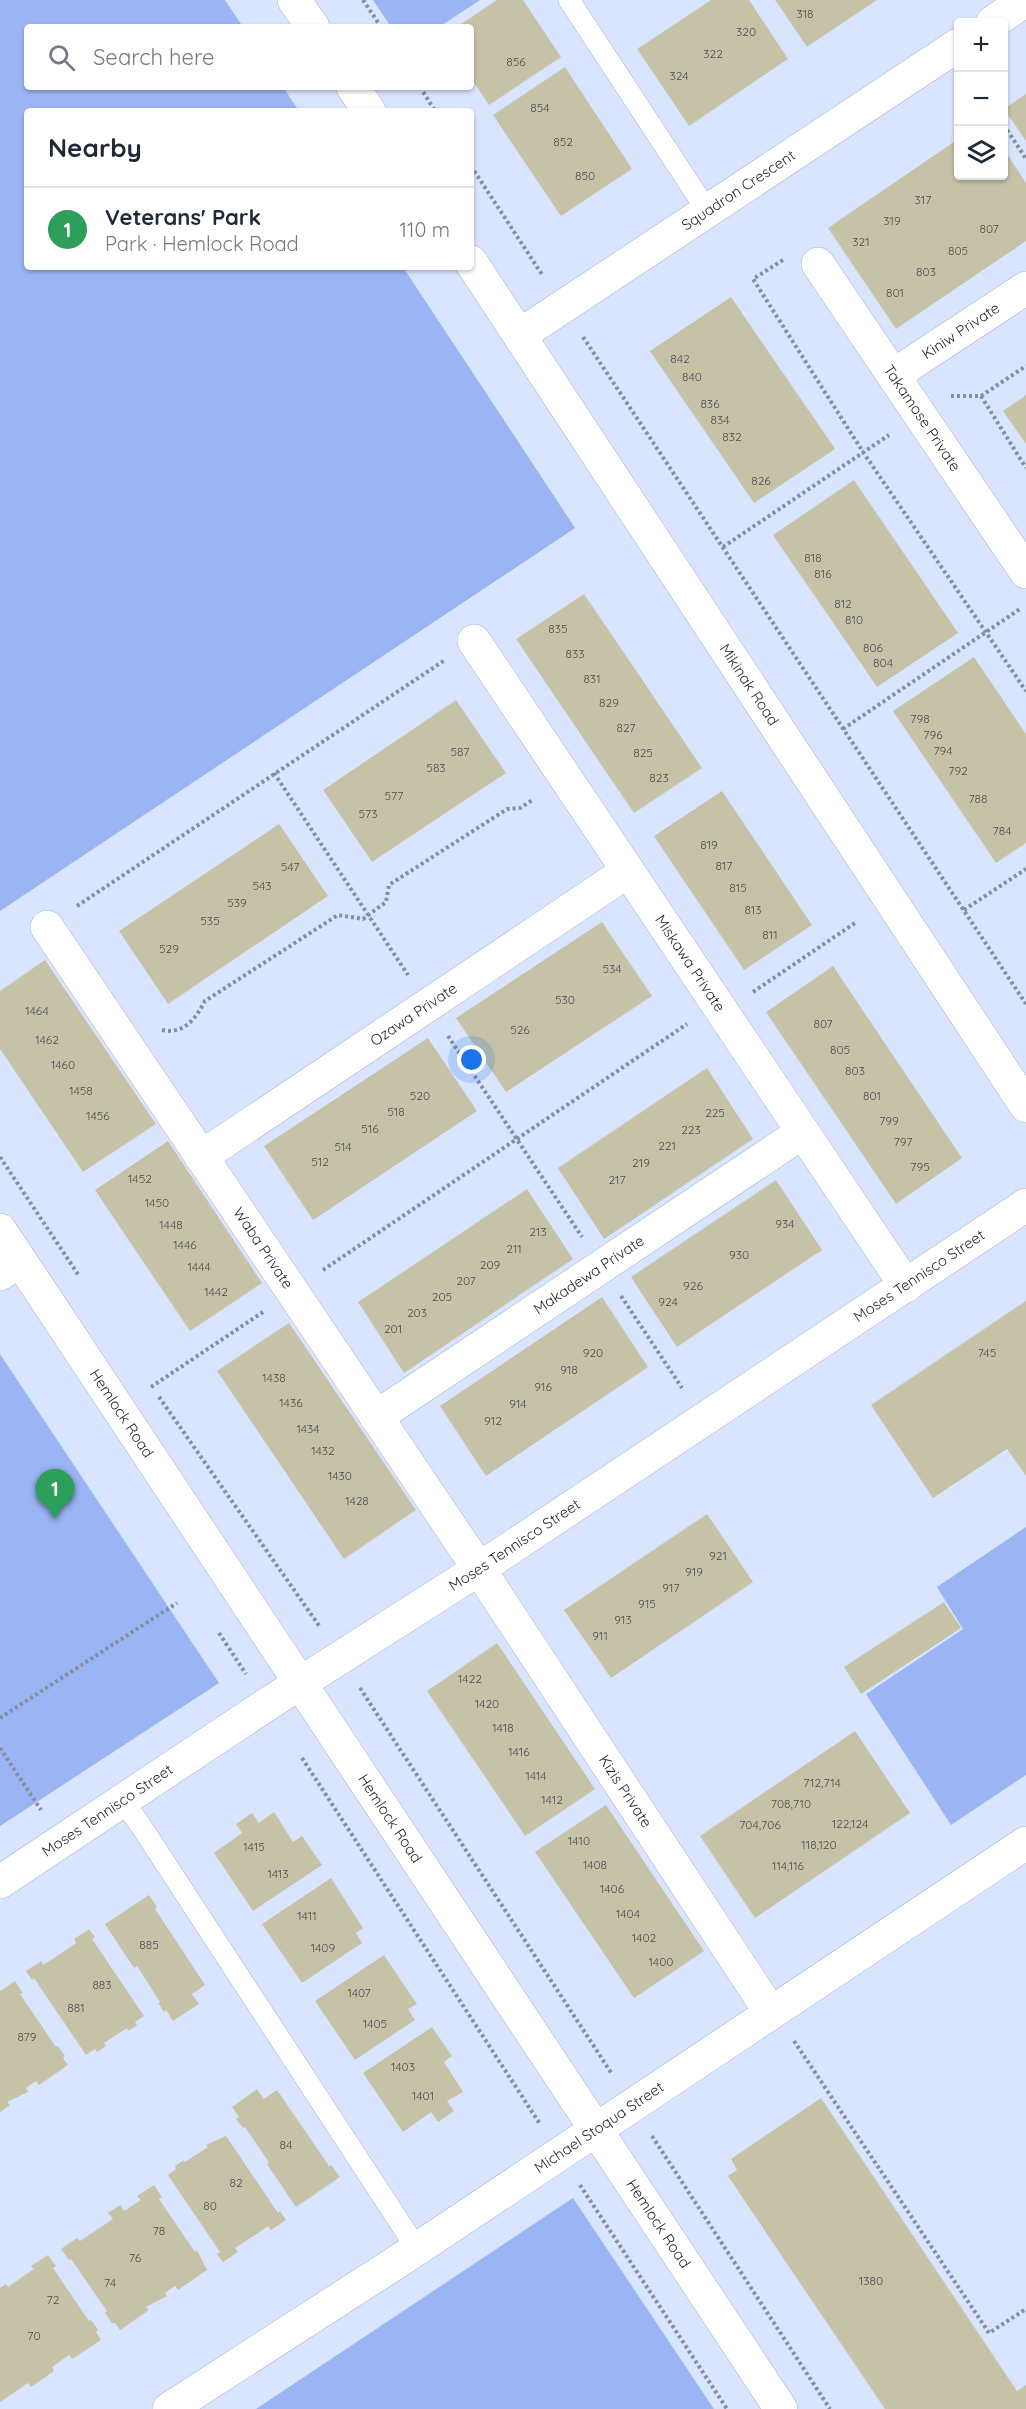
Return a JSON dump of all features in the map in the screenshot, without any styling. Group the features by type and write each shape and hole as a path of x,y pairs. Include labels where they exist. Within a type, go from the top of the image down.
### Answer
{"street":[{"path":"294,0 311,24"},
{"path":"999,18 1026,0"},
{"name":"Squadron Crescent","path":"520,335 954,48"},
{"path":"355,90 367,108"},
{"name":"Takamose Private","path":"818,264 1026,573"},
{"name":"Mikinak Road","path":"474,266 1026,1106"},
{"name":"Kiniw Private","path":"894,375 1026,288"},
{"name":"Miskawa Private","path":"474,641 906,1286"},
{"name":"Ozawa Private","path":"201,1157 628,871"},
{"name":"Waba Private","path":"46,927 479,1569"},
{"name":"Makadewa Private","path":"376,1417 803,1132"},
{"name":"Moses Tennisco Street","path":"0,1882 266,1705 479,1569 1026,1205"},
{"name":"Hemlock Road","path":"0,1230 10,1267 301,1683 781,2409"},
{"name":"Kizis Private","path":"479,1569 782,2025"},
{"name":"Michael Stoqua Street","path":"169,2409 417,2249 632,2106 782,2025 1026,1843"}],"lane":[{"path":"569,0 708,212"},
{"path":"123,1801 417,2249"}],"path":[{"path":"363,0 379,24"},
{"path":"422,90 433,108"},
{"path":"1005,126 1026,159"},
{"path":"474,171 1026,1004"},
{"path":"818,264 799,249 753,279 863,452 1026,692"},
{"path":"723,547 920,414 951,396 981,396 1026,366"},
{"path":"981,396 1026,468"},
{"path":"843,729 1026,605"},
{"path":"46,927 474,641"},
{"path":"274,773 682,1388"},
{"path":"158,1030 182,1029 196,1018 205,1001 338,915 363,919 386,902 389,885 507,809 520,808 533,801 537,794"},
{"path":"964,910 1026,869"},
{"path":"152,1387 517,1139 855,923"},
{"path":"0,1157 79,1277"},
{"path":"145,1377 340,1659 830,2409"},
{"path":"0,1718 177,1603"},
{"path":"215,1627 266,1705"},
{"path":"0,1748 42,1811"},
{"path":"298,1753 727,2409"},
{"path":"782,2025 989,2333 1026,2309"}],"shaded area":[{"path":"0,0 225,0 241,24 24,24 24,90 285,90 297,108 24,108 24,270 405,270 575,528 0,911"},
{"path":"373,0 480,0 444,24 389,24"},
{"path":"0,1354 219,1683 0,1826"},
{"path":"1026,1527 1026,1775 951,1825 866,1694 963,1629 937,1587"},
{"path":"573,2198 714,2409 256,2409"}],"building":[{"path":"497,0 523,0 561,57 489,105 474,82 474,24 461,24"},
{"path":"711,0 749,0 788,59 689,126 637,49"},
{"path":"775,0 877,0 807,47"},
{"path":"565,67 632,169 561,216 493,115"},
{"path":"1026,94 1026,141 1008,115 1008,106"},
{"path":"954,142 954,180 1008,180 1008,155 1026,183 1026,241 896,329 828,228"},
{"path":"731,297 835,449 754,503 650,351"},
{"path":"1026,395 1026,444 1003,411"},
{"path":"854,480 958,633 877,687 773,535"},
{"path":"584,594 702,768 634,813 516,639"},
{"path":"974,657 1026,734 1026,843 996,863 893,711"},
{"path":"456,700 506,773 372,862 323,790"},
{"path":"722,791 812,925 744,970 654,836"},
{"path":"279,824 328,896 168,1004 119,931"},
{"path":"602,922 652,996 506,1092 456,1018"},
{"path":"45,960 156,1124 83,1172 0,1049 0,991"},
{"path":"833,966 962,1158 896,1204 766,1012"},
{"path":"428,1038 477,1111 313,1220 264,1146"},
{"path":"707,1068 753,1139 604,1239 558,1168"},
{"path":"168,1141 262,1283 190,1331 95,1190"},
{"path":"776,1180 822,1250 677,1347 631,1277"},
{"path":"527,1189 573,1259 404,1373 358,1302"},
{"path":"602,1297 648,1367 486,1476 440,1406"},
{"path":"1026,1301 1026,1476 1007,1449 933,1498 871,1405"},
{"path":"289,1323 416,1510 344,1559 217,1371"},
{"path":"707,1514 753,1582 611,1678 564,1610"},
{"path":"944,1602 961,1628 861,1694 844,1667"},
{"path":"497,1643 595,1789 525,1836 427,1691"},
{"path":"855,1731 910,1813 755,1918 700,1836"},
{"path":"606,1805 704,1951 634,1998 535,1852"},
{"path":"274,1812 293,1842 302,1836 322,1865 253,1911 214,1853 242,1833 236,1824 252,1813 259,1823"},
{"path":"331,1878 363,1928 356,1933 362,1943 302,1983 262,1924"},
{"path":"149,1895 157,1907 155,1909 205,1985 192,1994 199,2004 173,2021 166,2010 164,2012 137,1966 134,1968 105,1924"},
{"path":"89,1929 95,1937 92,1939 144,2016 135,2022 137,2025 128,2031 127,2028 104,2043 106,2046 86,2055 34,1978 32,1980 26,1971 41,1961 43,1965 60,1954 76,1943 74,1939"},
{"path":"384,1955 417,2004 408,2009 415,2020 355,2060 315,2001"},
{"path":"15,1981 23,1993 20,1994 56,2047 58,2046 65,2056 63,2058 68,2065 39,2085 36,2081 26,2088 28,2092 7,2102 10,2105 0,2112 0,1991"},
{"path":"432,2027 452,2056 444,2062 463,2092 447,2101 454,2111 438,2122 431,2112 403,2132 363,2073"},
{"path":"257,2089 264,2099 277,2090 329,2166 331,2165 340,2177 296,2207 267,2164 269,2162 245,2127 243,2128 236,2119 239,2117 232,2107"},
{"path":"821,2098 1017,2391 1026,2385 1026,2409 885,2409 728,2176 737,2170 731,2159"},
{"path":"226,2136 278,2213 280,2211 286,2220 271,2230 268,2226 235,2248 238,2252 223,2262 217,2254 220,2252 168,2175 176,2169 175,2166 208,2147 206,2145"},
{"path":"154,2185 162,2197 159,2199 195,2252 197,2250 207,2270 178,2290 175,2286 165,2293 167,2296 146,2307 149,2310 120,2330 115,2323 112,2323 105,2313 107,2311 71,2259 69,2260 61,2249 77,2238 80,2241 113,2219 108,2213 120,2205 124,2211 141,2200 137,2196"},
{"path":"48,2255 56,2266 53,2268 89,2321 91,2320 98,2330 96,2332 101,2340 72,2359 69,2355 52,2367 54,2371 31,2387 28,2383 0,2402 0,2288 6,2284 8,2287 34,2269 31,2266"}],"place":[{"name":"Veterans' Park","path":"55,1519"}]}
